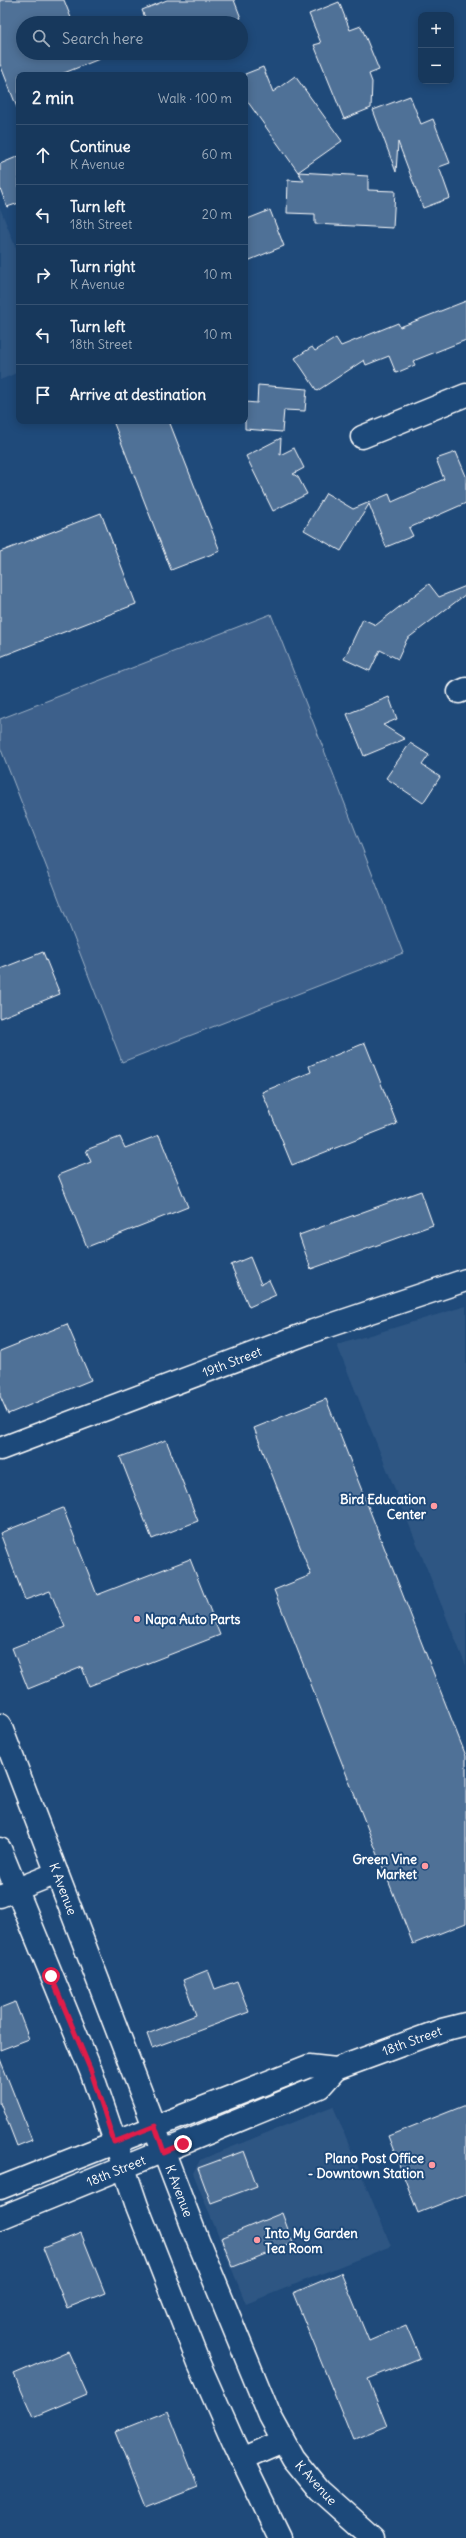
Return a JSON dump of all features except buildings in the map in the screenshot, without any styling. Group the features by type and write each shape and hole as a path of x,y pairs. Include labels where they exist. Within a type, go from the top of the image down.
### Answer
{"main road":[{"path":"362,437 466,395"},
{"name":"19th Street","path":"0,1449 313,1331 466,1280"},
{"name":"K Avenue","path":"0,1725 228,2317 270,2416 293,2458 319,2490 373,2538"},
{"path":"0,1849 8,1893 91,2071 114,2142 199,2364 242,2460 280,2538"},
{"path":"8,1893 57,1874"},
{"name":"18th Street","path":"0,2188 309,2066 336,2069 436,2032 466,2024"},
{"name":"18th Street","path":"0,2218 320,2087 336,2069"},
{"path":"242,2460 283,2440"}],"shaded area":[{"path":"0,208 16,248 16,373 0,380"},
{"path":"271,614 403,953 122,1062 0,747 0,719"},
{"name":"Bird Education Center","path":"466,1306 466,1666 337,1345"},
{"path":"333,2106 391,2246 246,2304 193,2173 200,2160"}],"place":[{"name":"Bird Education Center","path":"434,1506"},
{"name":"Napa Auto Parts","path":"137,1619"},
{"name":"Green Vine Market","path":"425,1866"},
{"name":"Plano Post Office - Downtown Station","path":"432,2165"},
{"name":"Into My Garden Tea Room","path":"257,2240"}],"route":[{"path":"51,1976 91,2071 114,2142 155,2126 164,2152 183,2144"}]}
